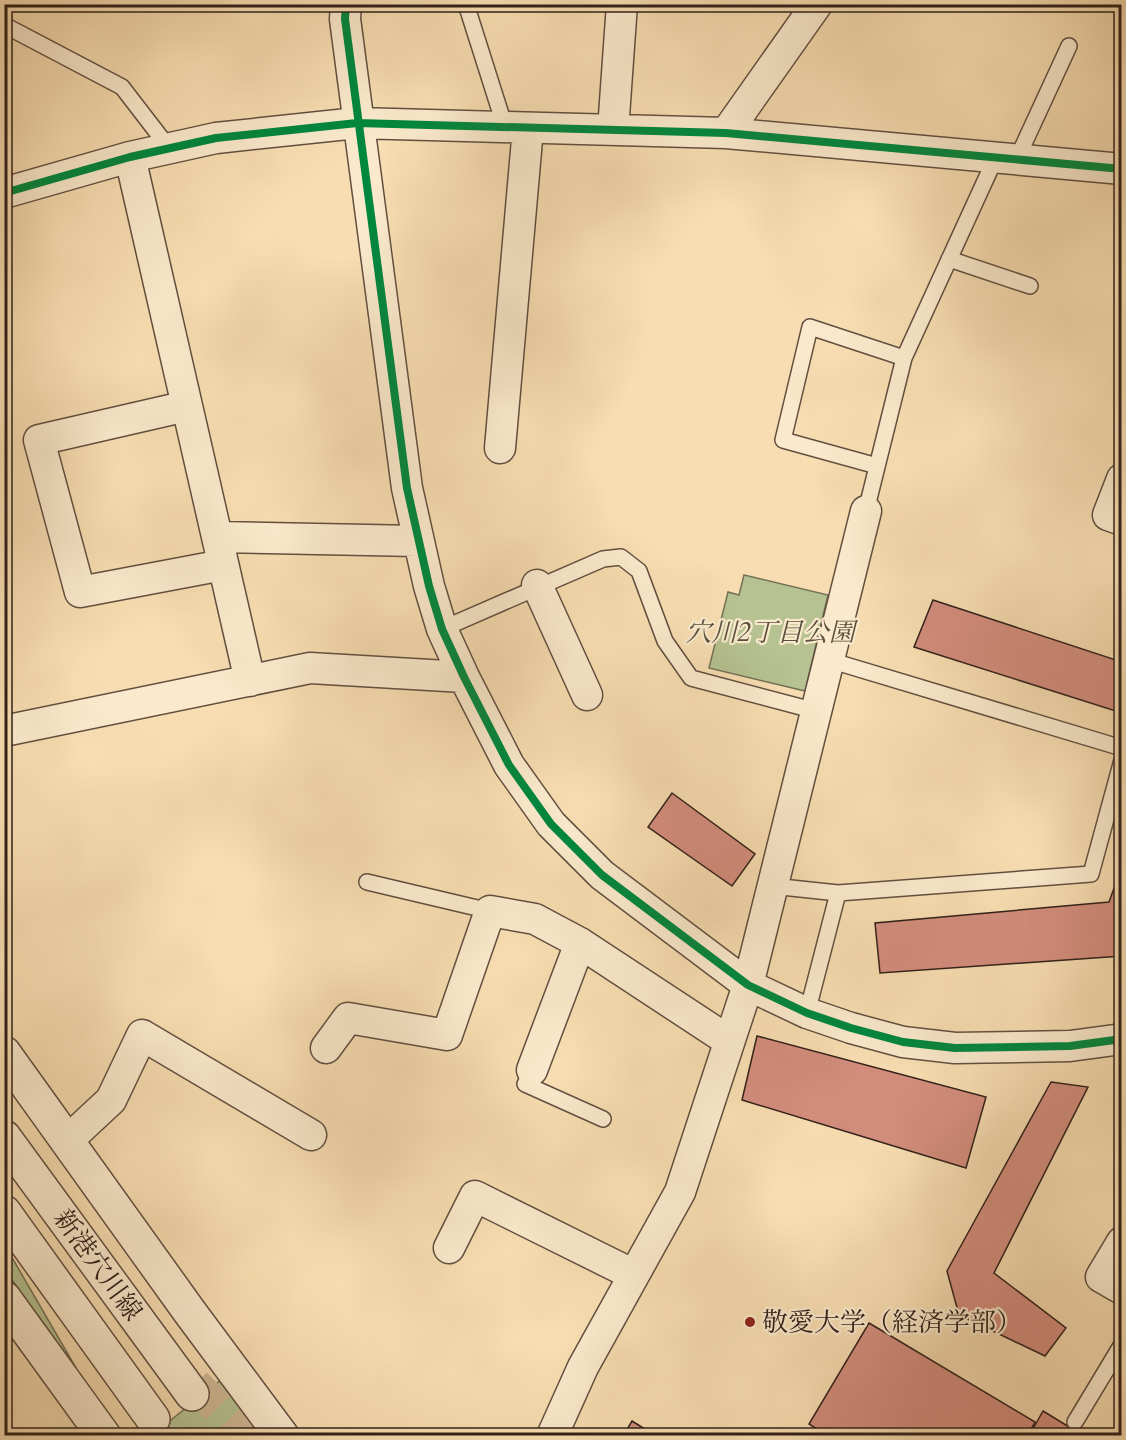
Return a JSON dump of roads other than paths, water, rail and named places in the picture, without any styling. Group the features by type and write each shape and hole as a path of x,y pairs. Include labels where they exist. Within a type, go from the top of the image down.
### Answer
{"street":[{"path":"346,4 345,19 357,123 407,488 417,541 442,629 464,677 509,765 551,824 602,875 748,985 807,1013 903,1042 955,1048 1070,1046 1122,1039"},
{"path":"613,130 622,4"},
{"path":"726,133 817,4"},
{"path":"4,193 130,157 216,138 357,123 726,133 1122,169"},
{"path":"500,448 517,127"},
{"path":"130,157 249,681"},
{"path":"187,406 39,440 80,592 220,551 417,541"},
{"path":"1122,479 1108,515 1122,520"},
{"path":"552,1436 583,1367 680,1192 748,985 866,511"},
{"path":"537,585 587,695"},
{"path":"4,731 310,668 464,677"},
{"path":"326,1048 348,1018 447,1035 490,911 535,920 580,943 729,1041"},
{"path":"532,1070 580,943"},
{"path":"67,1141 111,1100 142,1035 311,1135"},
{"path":"4,1053 282,1436"},
{"name":"新港穴川線","path":"4,1137 154,1341 194,1389"},
{"path":"449,1248 475,1196 634,1275"},
{"name":"新港穴川線","path":"4,1212 36,1256 145,1426"},
{"path":"1122,1242 1101,1277 1122,1289"},
{"path":"4,1298 104,1436"}],"lane":[{"path":"466,4 517,127"},
{"path":"4,25 122,87 169,148"},
{"path":"866,511 904,358 949,259 1070,46"},
{"path":"949,259 1029,286"},
{"path":"877,466 783,440 810,327 904,358"},
{"path":"442,629 537,585 603,559 621,557 639,571 665,641 691,678 816,711"},
{"path":"829,660 1122,748"},
{"path":"772,886 838,893 1091,874 1122,760"},
{"path":"367,882 490,911"},
{"path":"807,1013 838,893"},
{"path":"532,1070 525,1084 603,1119"},
{"path":"1075,1422 1122,1344"}],"tunnel":[{"path":"195,1384 245,1436"}],"place":[{"name":"敬愛大学（経済学部）","path":"750,1322"}],"park label":[{"name":"穴川2丁目公園","path":"770,632"}]}
